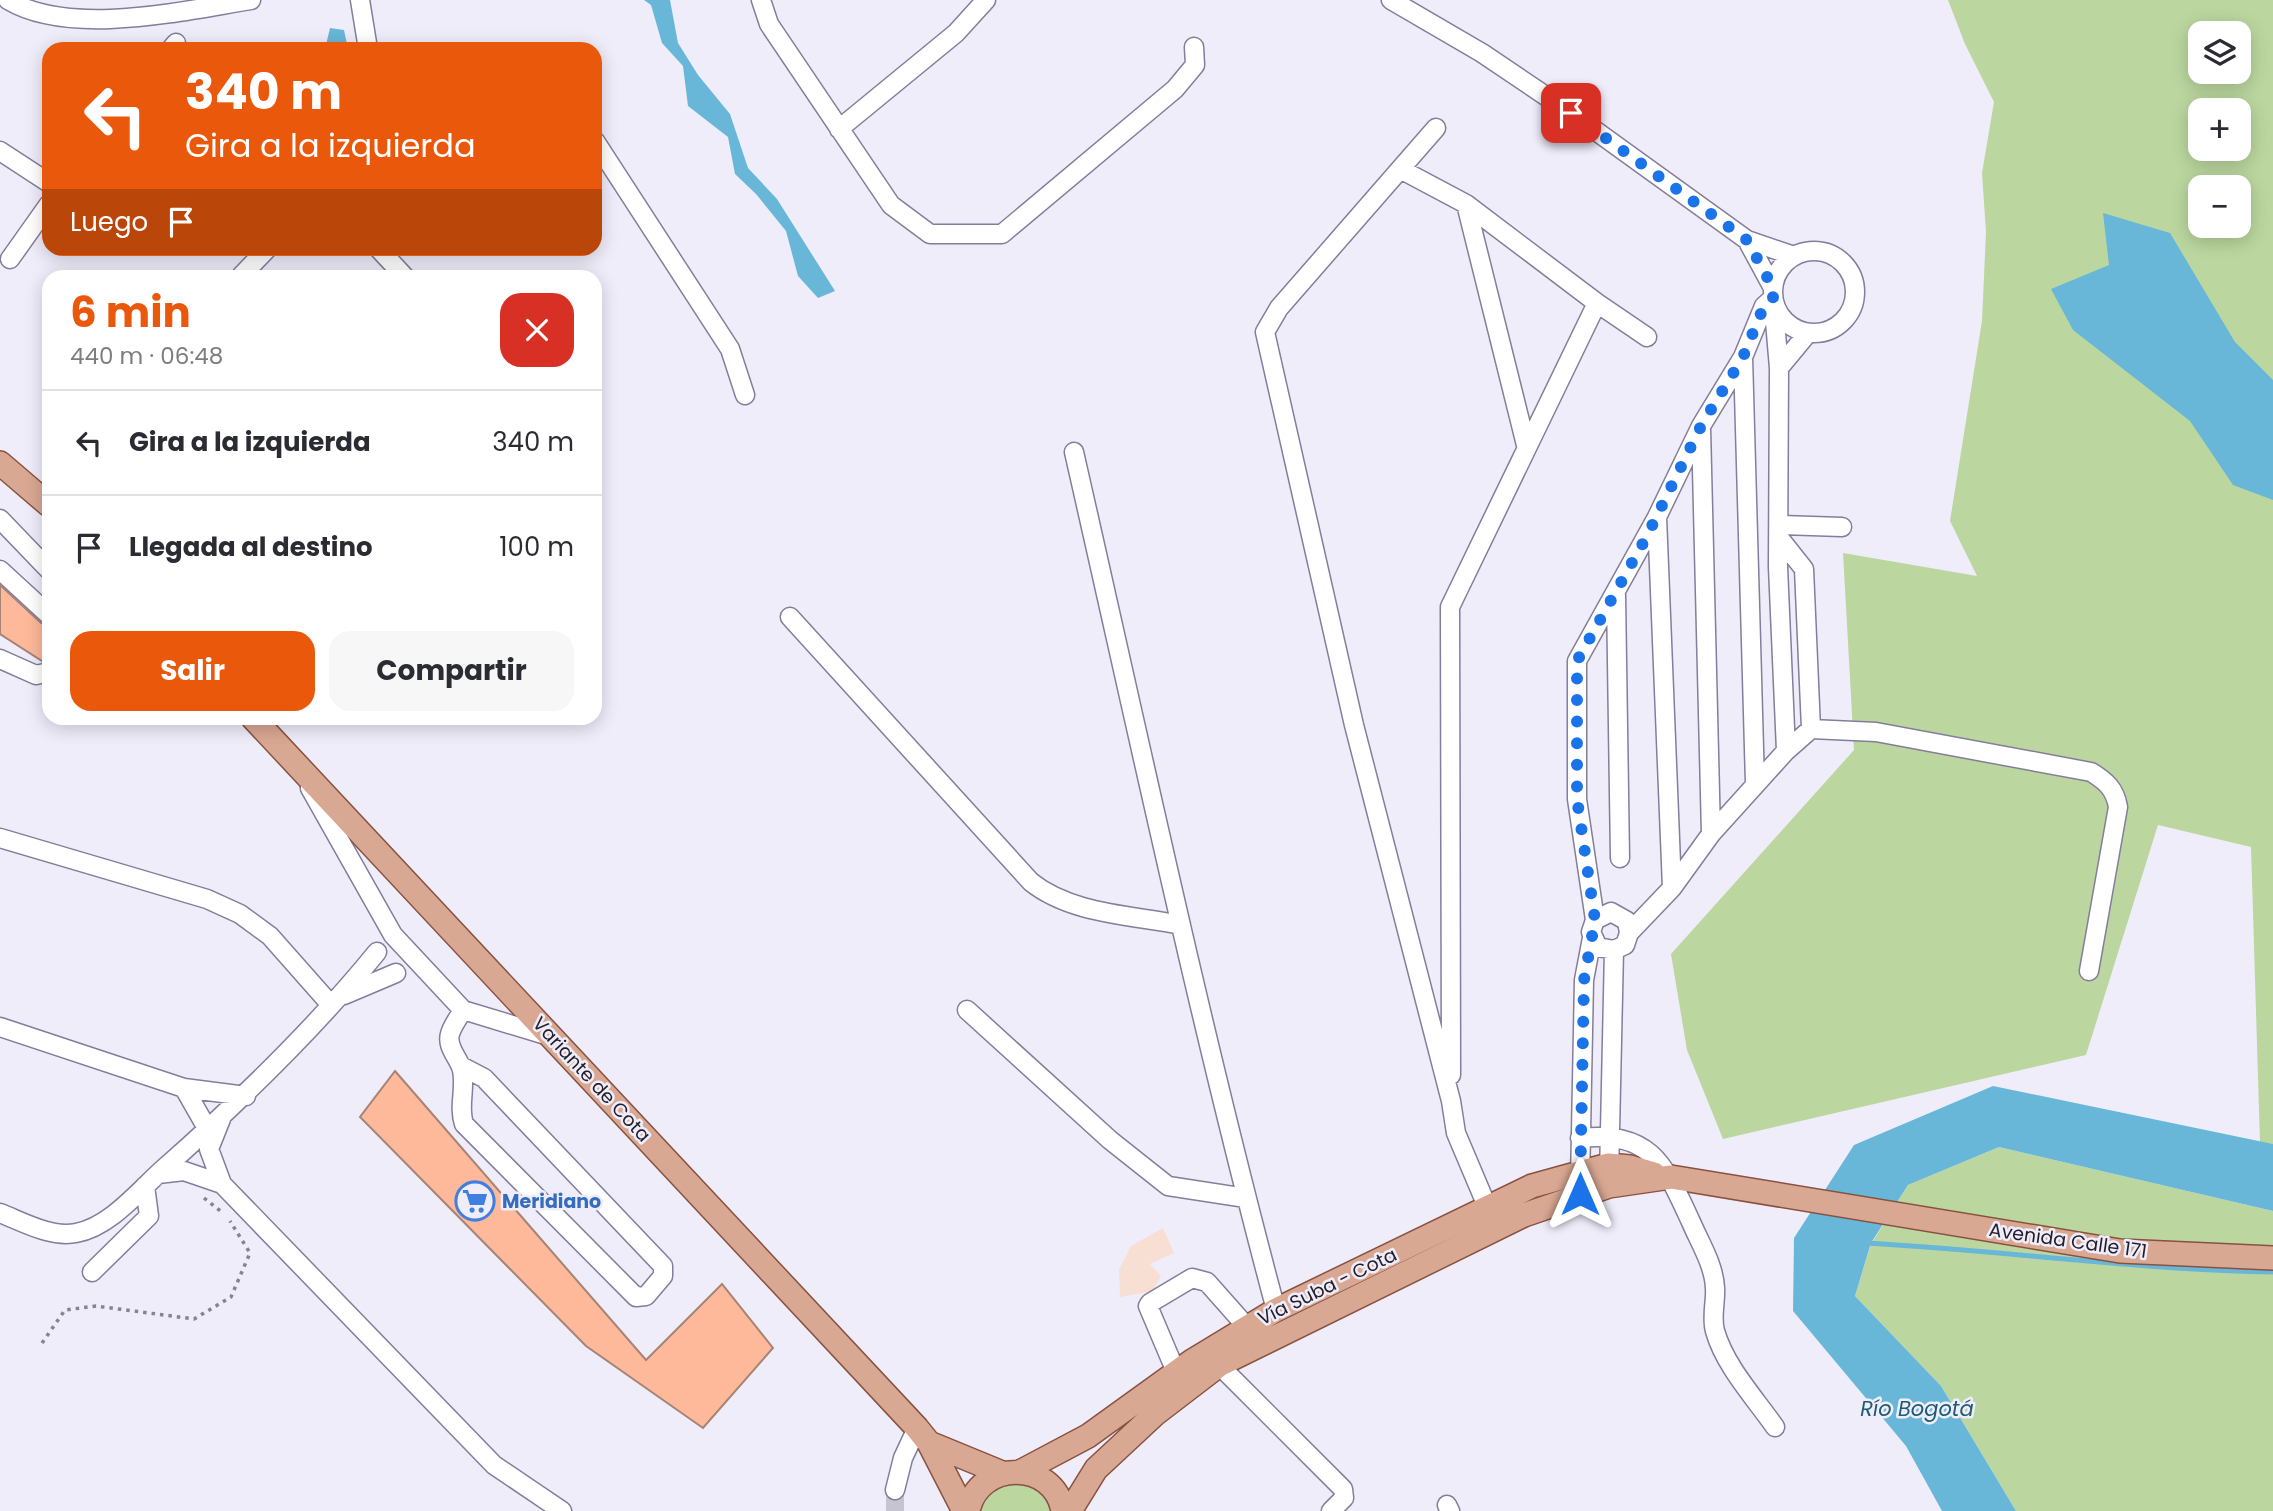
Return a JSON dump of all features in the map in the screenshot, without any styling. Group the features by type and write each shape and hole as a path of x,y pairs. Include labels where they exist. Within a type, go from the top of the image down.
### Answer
{"main road":[{"path":"0,463 42,499"},
{"name":"Variante de Cota","path":"260,725 923,1435 966,1511"},
{"name":"Vía Suba - Cota","path":"1070,1511 1096,1469 1155,1414 1219,1366 1492,1217 1532,1186 1580,1171 1609,1176 1665,1176 1905,1216"},
{"name":"Vía Suba - Cota","path":"966,1511 978,1490 1088,1436 1176,1372 1246,1326 1276,1310 1492,1217 1580,1194 1609,1176"},
{"name":"Avenida Calle 171","path":"1905,1216 2120,1251 2273,1258"},
{"name":"Variante de Cota","path":"923,1435 1011,1472 1046,1482 1056,1493 1063,1511"}],"street":[{"path":"8,0 28,12 69,20 173,12 251,0"},
{"path":"360,0 367,42"},
{"path":"761,0 769,24 891,205 930,234 1002,234 1175,89 1195,65 1194,47"},
{"path":"839,129 956,33 986,0"},
{"path":"1391,0 1482,53 1571,113 1747,240 1794,256"},
{"path":"1436,128 1279,308 1265,332 1354,725 1451,1101"},
{"path":"0,151 42,178"},
{"path":"602,152 730,349 746,395"},
{"path":"1402,170 1466,204 1597,303 1647,337"},
{"path":"1466,204 1526,445"},
{"path":"10,260 42,214"},
{"path":"1747,240 1773,293 1778,312 1787,323 1808,333 1829,331 1841,323 1850,311 1854,296 1853,282 1847,268 1829,255 1808,252 1794,256 1777,274 1773,293 1781,533 1778,567 1786,751"},
{"path":"247,270 260,256"},
{"path":"386,256 399,270"},
{"path":"1580,1194 1584,980 1593,929 1577,799 1577,661 1657,517 1701,426 1745,352 1764,306 1773,293"},
{"path":"1492,1217 1455,1133 1451,1101 1450,607 1526,445 1597,303"},
{"path":"1777,360 1808,333"},
{"path":"1745,352 1777,360"},
{"path":"1745,352 1755,784"},
{"path":"1701,426 1711,834"},
{"path":"1074,452 1181,925 1246,1198 1276,1310"},
{"path":"1657,517 1672,888"},
{"path":"1781,533 1842,527"},
{"path":"3,530 42,564"},
{"path":"1781,533 1804,569 1811,729"},
{"path":"0,570 42,609"},
{"path":"1616,594 1620,858"},
{"path":"790,617 1031,882 1048,895 1068,903 1181,925"},
{"path":"0,659 36,676 42,674"},
{"path":"1593,929 1603,949 1614,950 1625,944 1629,933 1672,888 1711,834 1786,751 1811,729 1875,732 2091,772 2109,785 2116,793 2118,807 2090,971"},
{"path":"292,758 385,943 407,967 463,1010 552,1037"},
{"path":"0,838 207,899 240,914 271,936 336,1001"},
{"path":"1593,929 1605,913 1617,913 1627,921 1629,933"},
{"path":"0,1213 56,1233 75,1234 107,1218 246,1096 336,1001 385,943"},
{"path":"1609,1176 1614,950"},
{"path":"336,1001 407,967"},
{"path":"461,1066 484,1078 663,1266 663,1276 646,1296 636,1297 464,1124 460,1112 465,1089 461,1066 449,1044 449,1035 463,1010"},
{"path":"967,1010 1110,1140 1168,1186 1246,1198"},
{"path":"0,1027 184,1088 246,1096"},
{"path":"184,1088 214,1124"},
{"path":"214,1124 209,1149 222,1184 494,1465 562,1511"},
{"path":"1580,1138 1608,1135 1627,1139 1644,1148 1659,1161 1712,1271 1715,1288 1715,1330 1734,1368 1775,1427"},
{"path":"152,1180 184,1171 222,1184"},
{"path":"92,1272 149,1216 152,1180"},
{"path":"1176,1372 1147,1306 1150,1303 1192,1278 1199,1279 1207,1282 1246,1326"},
{"path":"1219,1366 1343,1489 1344,1498 1331,1511"},
{"path":"895,1490 903,1458 923,1435"}],"path":[{"path":"42,1343 65,1310 96,1306 194,1319 231,1297 250,1253 228,1217 199,1194"}],"shaded area":[{"path":"1163,1228 1174,1253 1150,1264 1161,1276 1153,1291 1120,1297 1119,1270 1131,1246"}],"green space":[{"path":"1948,0 2273,0 2273,1144 2260,1143 2251,847 2158,825 2086,1055 1723,1139 1687,1050 1671,954 1854,750 1843,553 1977,576 1950,521 1982,321 1986,232 1982,173 1994,102 1965,44"},
{"path":"1999,1147 2273,1211 2273,1511 2016,1511 1941,1386 1855,1296 1871,1244 1908,1185"},
{"path":"1000,1482 1038,1485 1056,1511 976,1511 981,1498"}],"water":[{"path":"644,0 670,0 678,43 698,75 730,114 748,168 777,199 835,291 818,298 798,276 786,231 756,194 735,174 728,137 688,106 683,66 662,43 651,5"},
{"path":"330,28 344,30 347,42 327,42"},
{"path":"2103,213 2170,233 2235,342 2273,380 2273,500 2233,485 2190,421 2073,330 2051,289 2109,265"},
{"name":"Río Bogotá","path":"1993,1086 2273,1144 2273,1211 1999,1147 1908,1185 1871,1243 1855,1296 1941,1386 2016,1511 1942,1511 1906,1446 1793,1311 1794,1238 1854,1145"}],"building":[{"path":"0,585 42,623 42,661 0,634"},
{"name":"Meridiano","path":"395,1071 646,1360 722,1284 773,1348 703,1428 586,1346 360,1117"}],"waterway":[{"path":"1864,1243 2171,1268 2273,1272"}],"tunnel":[{"path":"895,1490 895,1511"}],"place":[{"name":"Meridiano","path":"475,1201"}],"route":[{"path":"1571,113 1747,240 1773,288 1773,298 1764,306 1743,357 1701,426 1647,536 1577,661 1577,799 1595,920 1584,980 1580,1194"}]}
